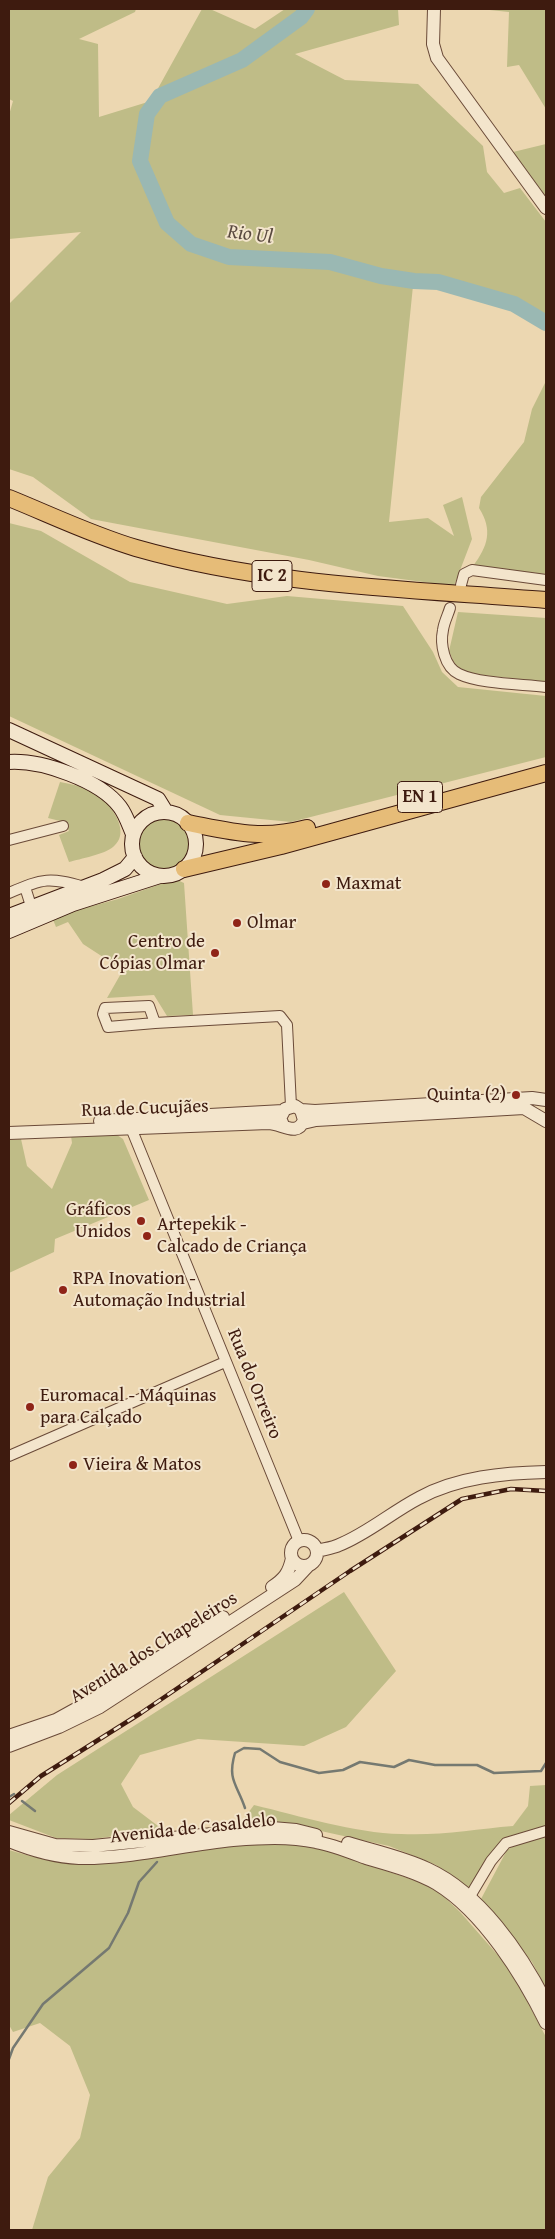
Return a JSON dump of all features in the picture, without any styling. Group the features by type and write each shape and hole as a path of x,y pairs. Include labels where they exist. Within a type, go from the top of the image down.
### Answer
{"main road":[{"name":"IC 2","path":"9,498 93,533 136,548 210,565 303,580 546,600"},
{"name":"IC 2","path":"9,506 134,554 209,571 302,586 546,608"},
{"path":"9,730 158,799 166,812"},
{"path":"9,762 43,767 93,783 105,791 119,806 133,834"},
{"name":"EN 1","path":"188,823 246,835 266,835 293,831 546,764"},
{"name":"EN 1","path":"184,869 281,846 546,773"},
{"path":"9,931 73,904 160,876 174,874 184,869 193,857 196,842 194,832 188,823 176,814 166,812 156,813 146,818 138,825 133,834 132,850 135,857 141,866 150,873 160,876"},
{"path":"9,916 85,887 125,869 135,857"}],"street":[{"path":"434,9 433,44 437,58 546,208"},
{"path":"460,585 464,574 472,570 546,580"},
{"path":"450,608 443,630 442,648 447,663 457,673 473,678 546,687"},
{"path":"9,840 63,826"},
{"path":"9,893 42,880 56,879 85,887"},
{"path":"25,887 31,906"},
{"path":"155,1023 149,1006 105,1008 103,1014 108,1027 280,1016 287,1025 292,1109"},
{"name":"Rua de Cucujães","path":"9,1133 292,1109 325,1110 532,1098 546,1100"},
{"path":"546,1106 544,1112 546,1121"},
{"name":"Rua de Cucujães","path":"9,1125 268,1123 283,1125 288,1129 295,1129 303,1123 316,1120 524,1108 546,1121"},
{"path":"292,1109 304,1116 303,1123"},
{"path":"283,1125 280,1118 292,1109"},
{"name":"Rua do Orreiro","path":"130,1124 299,1541"},
{"path":"9,1456 226,1362"},
{"path":"299,1541 311,1541 317,1551 339,1545 420,1497 458,1482 499,1475 546,1472"},
{"name":"Avenida dos Chapeleiros","path":"9,1736 56,1720 94,1699 283,1580 290,1570 291,1550 299,1541"},
{"name":"Avenida dos Chapeleiros","path":"9,1746 59,1727 100,1707 295,1580 315,1559 317,1551"},
{"path":"292,1558 302,1566 310,1565"},
{"name":"Avenida de Casaldelo","path":"9,1832 55,1846 93,1846 272,1828 296,1830 386,1854 429,1869 480,1907 528,1966 546,2002"},
{"path":"469,1898 491,1862 506,1843 546,1831"},
{"name":"Avenida de Casaldelo","path":"9,1841 49,1854 78,1858 101,1857 233,1840 282,1838 316,1842 410,1872 438,1885 465,1906 513,1963 532,1993 546,2023"}],"shaded area":[{"path":"9,9 136,9 135,12 79,39 98,44 99,117 151,101 202,9 210,9 255,29 285,9 398,9 399,25 295,54 345,80 418,84 483,146 487,172 504,193 520,188 546,222 546,319 515,303 482,291 431,278 414,276 389,522 428,518 454,536 443,505 462,497 472,539 454,586 378,576 309,560 91,519 33,477 9,469 9,304 81,232 9,239 9,115 13,101 9,99"},
{"path":"480,9 546,9 546,109 519,65 507,67 509,12"},
{"path":"546,144 546,197 513,152"},
{"path":"546,381 546,574 473,566 482,552 487,538 486,524 479,508 481,497 524,442 532,409"},
{"path":"9,523 41,531 130,582 227,604 287,596 403,606 433,652 442,672 458,687 546,696 546,757 291,822 220,815 9,716"},
{"path":"458,612 546,618 546,682 473,674 456,667 449,651"},
{"path":"60,782 90,790 110,807 116,816 121,832 119,840 113,847 98,854 69,862 59,835 69,831 64,822 48,818"},
{"path":"164,817 174,819 183,825 189,834 191,844 189,854 183,863 174,869 164,871 154,869 145,863 139,854 137,844 139,834 145,825 154,819"},
{"path":"175,879 184,883 193,1015 167,1016 154,995 107,998 123,970 83,944 68,922 56,927 52,917 118,899"},
{"path":"117,1135 123,1139 149,1200 55,1239 54,1252 9,1273 9,1140 21,1139 27,1166 52,1189 72,1143 71,1136"},
{"path":"344,1592 396,1671 346,1727 304,1746 198,1739 140,1755 121,1784 133,1807 162,1829 94,1839 56,1838 9,1820 9,1815 57,1775"},
{"path":"546,1785 546,1826 521,1833 501,1842 470,1890 436,1865 389,1846 280,1822 247,1825 245,1817 254,1805 365,1831 415,1834 457,1832 513,1826 528,1806 530,1786"},
{"path":"546,1835 546,1989 532,1962 481,1899 507,1850 522,1841"},
{"path":"274,1842 315,1847 434,1887 460,1912 510,1969 546,2037 546,2230 32,2230 48,2177 80,2138 90,2095 70,2046 40,2023 13,2032 9,2025 9,1850 30,1856 78,1863"}],"waterway":[{"name":"Rio Ul","path":"307,9 301,17 242,60 160,96 147,114 140,161 167,223 191,244 229,257 330,262 381,276 414,281 438,282 514,304 546,323"},
{"path":"245,1808 234,1782 232,1770 235,1753 244,1748 260,1749 280,1762 319,1773 343,1770 360,1762 394,1767 409,1760 435,1765 477,1765 494,1773 541,1771 546,1763"},
{"path":"9,1797 14,1794"},
{"path":"22,1801 35,1811"},
{"path":"9,2059 13,2048 43,2004 109,1948 128,1913 139,1882 157,1862"}],"railway":[{"path":"9,1803 41,1776 141,1713 350,1571 462,1499 511,1489 546,1491"}],"place":[{"name":"Maxmat","path":"326,884"},
{"name":"Olmar","path":"237,923"},
{"name":"Centro de Cópias Olmar","path":"215,953"},
{"name":"Quinta (2)","path":"516,1095"},
{"name":"Gráficos Unidos","path":"141,1221"},
{"name":"Artepekik - Calcado de Criança","path":"147,1236"},
{"name":"RPA Inovation - Automação Industrial","path":"63,1290"},
{"name":"Euromacal - Máquinas para Calçado","path":"30,1407"},
{"name":"Vieira & Matos","path":"73,1465"}]}
